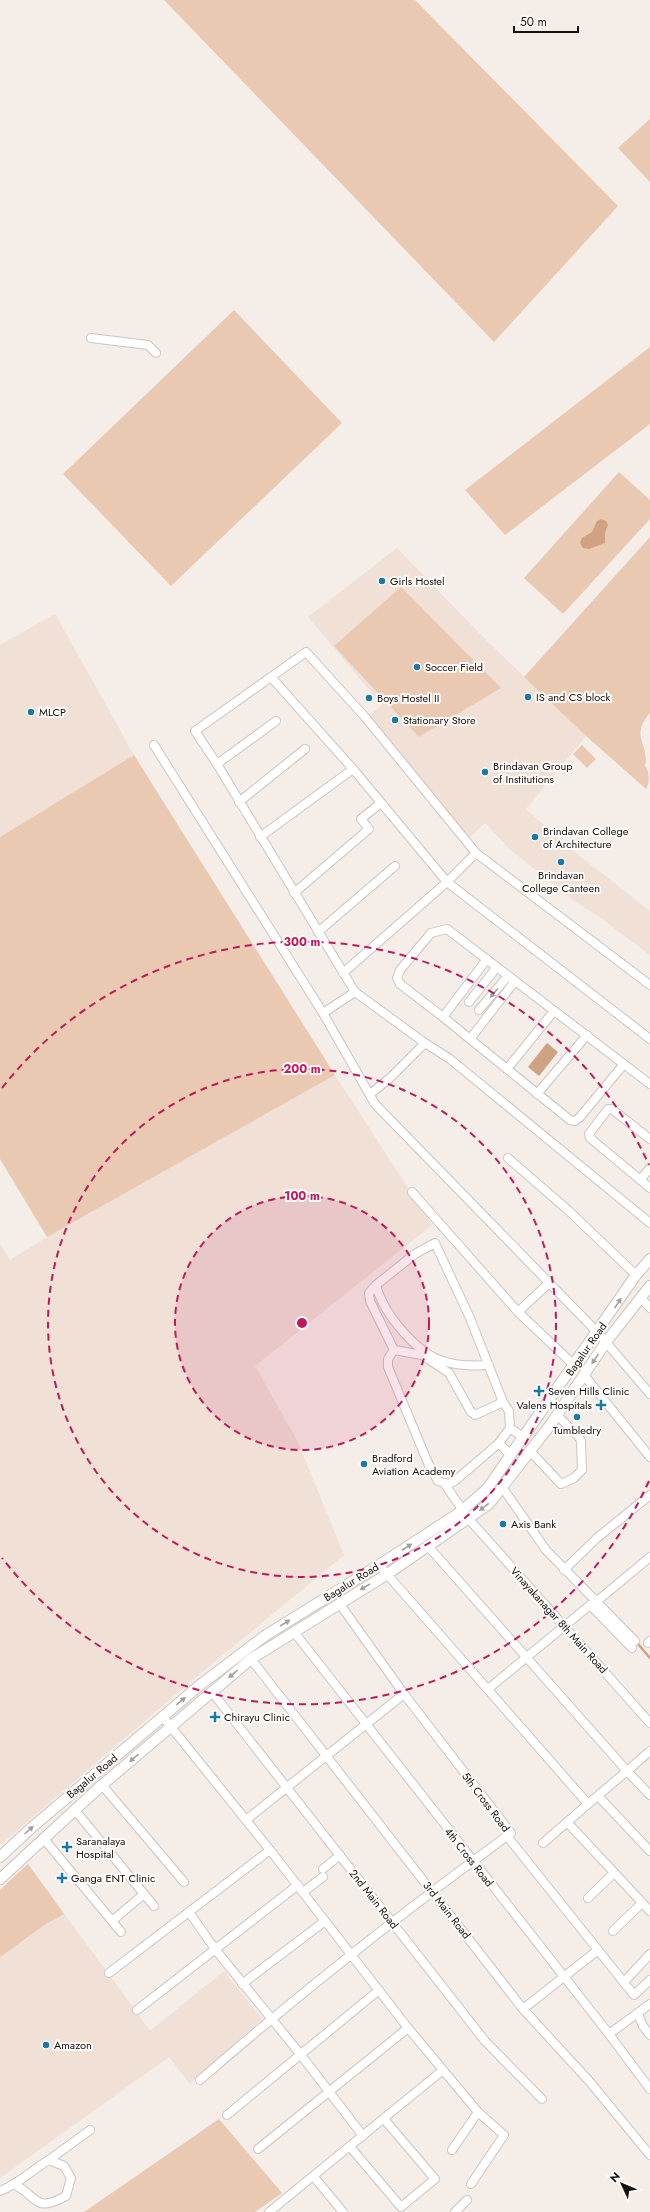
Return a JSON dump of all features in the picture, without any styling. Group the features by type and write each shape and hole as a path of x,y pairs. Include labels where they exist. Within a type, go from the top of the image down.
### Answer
{"main road":[{"name":"Bagalur Road","path":"0,1879 102,1784 251,1659 386,1575 466,1514 488,1489 598,1333 636,1275 650,1259"},
{"name":"Bagalur Road","path":"0,1857 30,1828 200,1685 266,1635 379,1565 466,1514 489,1504 557,1415 606,1342 650,1286"},
{"path":"503,1467 511,1475"}],"street":[{"path":"91,338 148,345 156,353"},
{"path":"650,984 476,853 365,717 306,652 195,731 217,764 355,992 425,1043 450,1059 650,1223"},
{"path":"271,676 353,769 447,882 650,1039"},
{"path":"217,764 276,721"},
{"path":"154,745 323,1012 375,1104 598,1333 650,1394"},
{"path":"239,802 305,749"},
{"path":"260,837 353,769"},
{"path":"294,893 369,829 361,819 381,803"},
{"path":"343,973 447,882 476,853"},
{"path":"318,932 395,866"},
{"path":"624,1064 580,1117 574,1121 570,1120 400,984 397,978 400,970 431,933 440,929 447,929 586,1036 624,1064 650,1084"},
{"path":"443,1017 486,959"},
{"path":"469,1002 497,967"},
{"path":"479,1010 512,978"},
{"path":"470,1039 512,978"},
{"path":"323,1012 355,992"},
{"path":"507,1069 554,1011"},
{"path":"537,1094 586,1036"},
{"path":"370,1094 390,1078 425,1043"},
{"path":"650,1139 612,1109 608,1109 589,1134 590,1138 650,1188"},
{"path":"508,1158 569,1211 636,1275"},
{"path":"640,1180 650,1168"},
{"path":"412,1192 518,1312 575,1366"},
{"path":"444,1483 449,1484 456,1480 499,1443 510,1428 509,1411 503,1402 470,1318 435,1243 415,1254 376,1285 369,1293 370,1301 394,1350 422,1355 449,1373 471,1412 475,1415 503,1402"},
{"path":"518,1312 549,1283"},
{"path":"376,1285 378,1293 397,1325 424,1350 444,1362 467,1366 489,1365"},
{"path":"641,1298 650,1308"},
{"name":"Vinayakanagar 8th Main Road","path":"394,1350 388,1360 388,1367 428,1463 438,1481 444,1483 466,1514 650,1723"},
{"path":"584,1375 650,1457"},
{"path":"529,1450 561,1484 579,1474 582,1470 581,1441 557,1415"},
{"path":"510,1428 524,1438"},
{"path":"499,1443 511,1456"},
{"path":"488,1689 590,1605 633,1645 596,1602 546,1550 502,1487"},
{"path":"564,1570 597,1538 650,1494"},
{"path":"427,1545 526,1658 650,1795"},
{"path":"596,1602 650,1557"},
{"path":"379,1565 386,1575 588,1804"},
{"name":"5th Cross Road","path":"339,1603 404,1694 511,1833 507,1836 634,1995 650,1980"},
{"name":"4th Cross Road","path":"294,1632 472,1862 609,2034 650,2089"},
{"name":"3rd Main Road","path":"251,1659 325,1756 433,1891 524,2009 590,2082 650,2155"},
{"name":"2nd Main Road","path":"212,1692 485,2041 542,2099"},
{"path":"246,1820 404,1694"},
{"path":"163,1716 301,1889 408,2028 478,2112 504,2136 471,2184"},
{"path":"543,1843 650,1751"},
{"path":"102,1784 184,1882"},
{"path":"598,1796 650,1851"},
{"path":"74,1809 154,1906"},
{"path":"567,1822 650,1911"},
{"path":"200,2080 271,2018 351,1954 507,1836"},
{"path":"43,1838 121,1932"},
{"path":"108,1973 270,1850"},
{"path":"137,2010 215,1949 323,1873 340,1856"},
{"path":"588,1898 614,1873"},
{"path":"112,1921 144,1894"},
{"path":"613,1931 642,1903"},
{"path":"189,1912 242,1984 301,2055 363,2136"},
{"path":"242,1984 325,1921"},
{"path":"524,2009 565,1978 598,1950"},
{"path":"624,1982 650,1954"},
{"path":"227,2115 379,1990"},
{"path":"609,2034 650,2004"},
{"path":"638,2014 643,2026 650,2035"},
{"path":"258,2150 408,2028"},
{"path":"271,2212 351,2148 363,2136 444,2070"},
{"path":"452,2150 478,2112"},
{"path":"351,2148 401,2210 435,2179 384,2119"},
{"path":"0,2191 16,2185 32,2170 49,2160 90,2130"},
{"path":"16,2185 27,2192 38,2204 50,2205 66,2196 71,2178 64,2166 49,2160"},
{"path":"314,2177 343,2212"},
{"path":"455,2212 467,2200"}],"shaded area":[{"path":"164,0 415,0 618,206 494,342"},
{"path":"650,119 650,182 618,148"},
{"path":"234,310 342,423 171,586 63,474"},
{"path":"650,347 650,424 505,535 465,490"},
{"path":"619,472 650,500 650,519 563,614 524,578"},
{"path":"601,519 606,521 608,525 605,533 605,543 589,549 583,548 580,543 582,538 592,532 597,521"},
{"path":"650,537 650,713 641,728 646,758 645,766 649,778 646,789 586,736 524,677"},
{"name":"Brindavan Group of Institutions","path":"397,548 483,637 586,736 526,809 567,846 650,911 650,955 595,914 575,902 511,850 485,823 469,838 369,716 382,705 308,617"},
{"name":"Soccer Field","path":"401,587 501,688 419,737 334,646"},
{"path":"55,614 134,755 0,837 0,645"},
{"path":"582,745 596,759 587,768 573,754"},
{"path":"134,755 335,1075 47,1237 0,1159 0,837"},
{"path":"547,1043 558,1052 539,1076 528,1067"},
{"path":"335,1075 432,1225 255,1366 297,1440 344,1555 195,1678 0,1845 0,1244 10,1260 47,1237"},
{"path":"28,1864 150,2031 224,1971 262,2019 190,2084 169,2057 0,2178 0,1890"},
{"path":"28,1864 64,1914 46,1924 0,1957 0,1890"},
{"path":"219,2119 282,2193 255,2212 84,2212"}],"waterway":[{"path":"638,1644 650,1658"}],"place":[{"name":"Girls Hostel","path":"382,581"},
{"name":"Soccer Field","path":"417,667"},
{"name":"IS and CS block","path":"528,697"},
{"name":"Boys Hostel II","path":"369,698"},
{"name":"MLCP","path":"31,712"},
{"name":"Stationary Store","path":"395,720"},
{"name":"Brindavan Group of Institutions","path":"485,772"},
{"name":"Brindavan College of Architecture","path":"535,837"},
{"name":"Brindavan College Canteen","path":"561,862"},
{"name":"Seven Hills Clinic","path":"539,1391"},
{"name":"Valens Hospitals","path":"601,1405"},
{"name":"Tumbledry","path":"577,1417"},
{"name":"Bradford Aviation Academy","path":"364,1464"},
{"name":"Axis Bank","path":"503,1524"},
{"name":"Chirayu Clinic","path":"215,1717"},
{"name":"Saranalaya Hospital","path":"67,1847"},
{"name":"Ganga ENT Clinic","path":"62,1878"},
{"name":"Amazon","path":"46,2045"}]}
